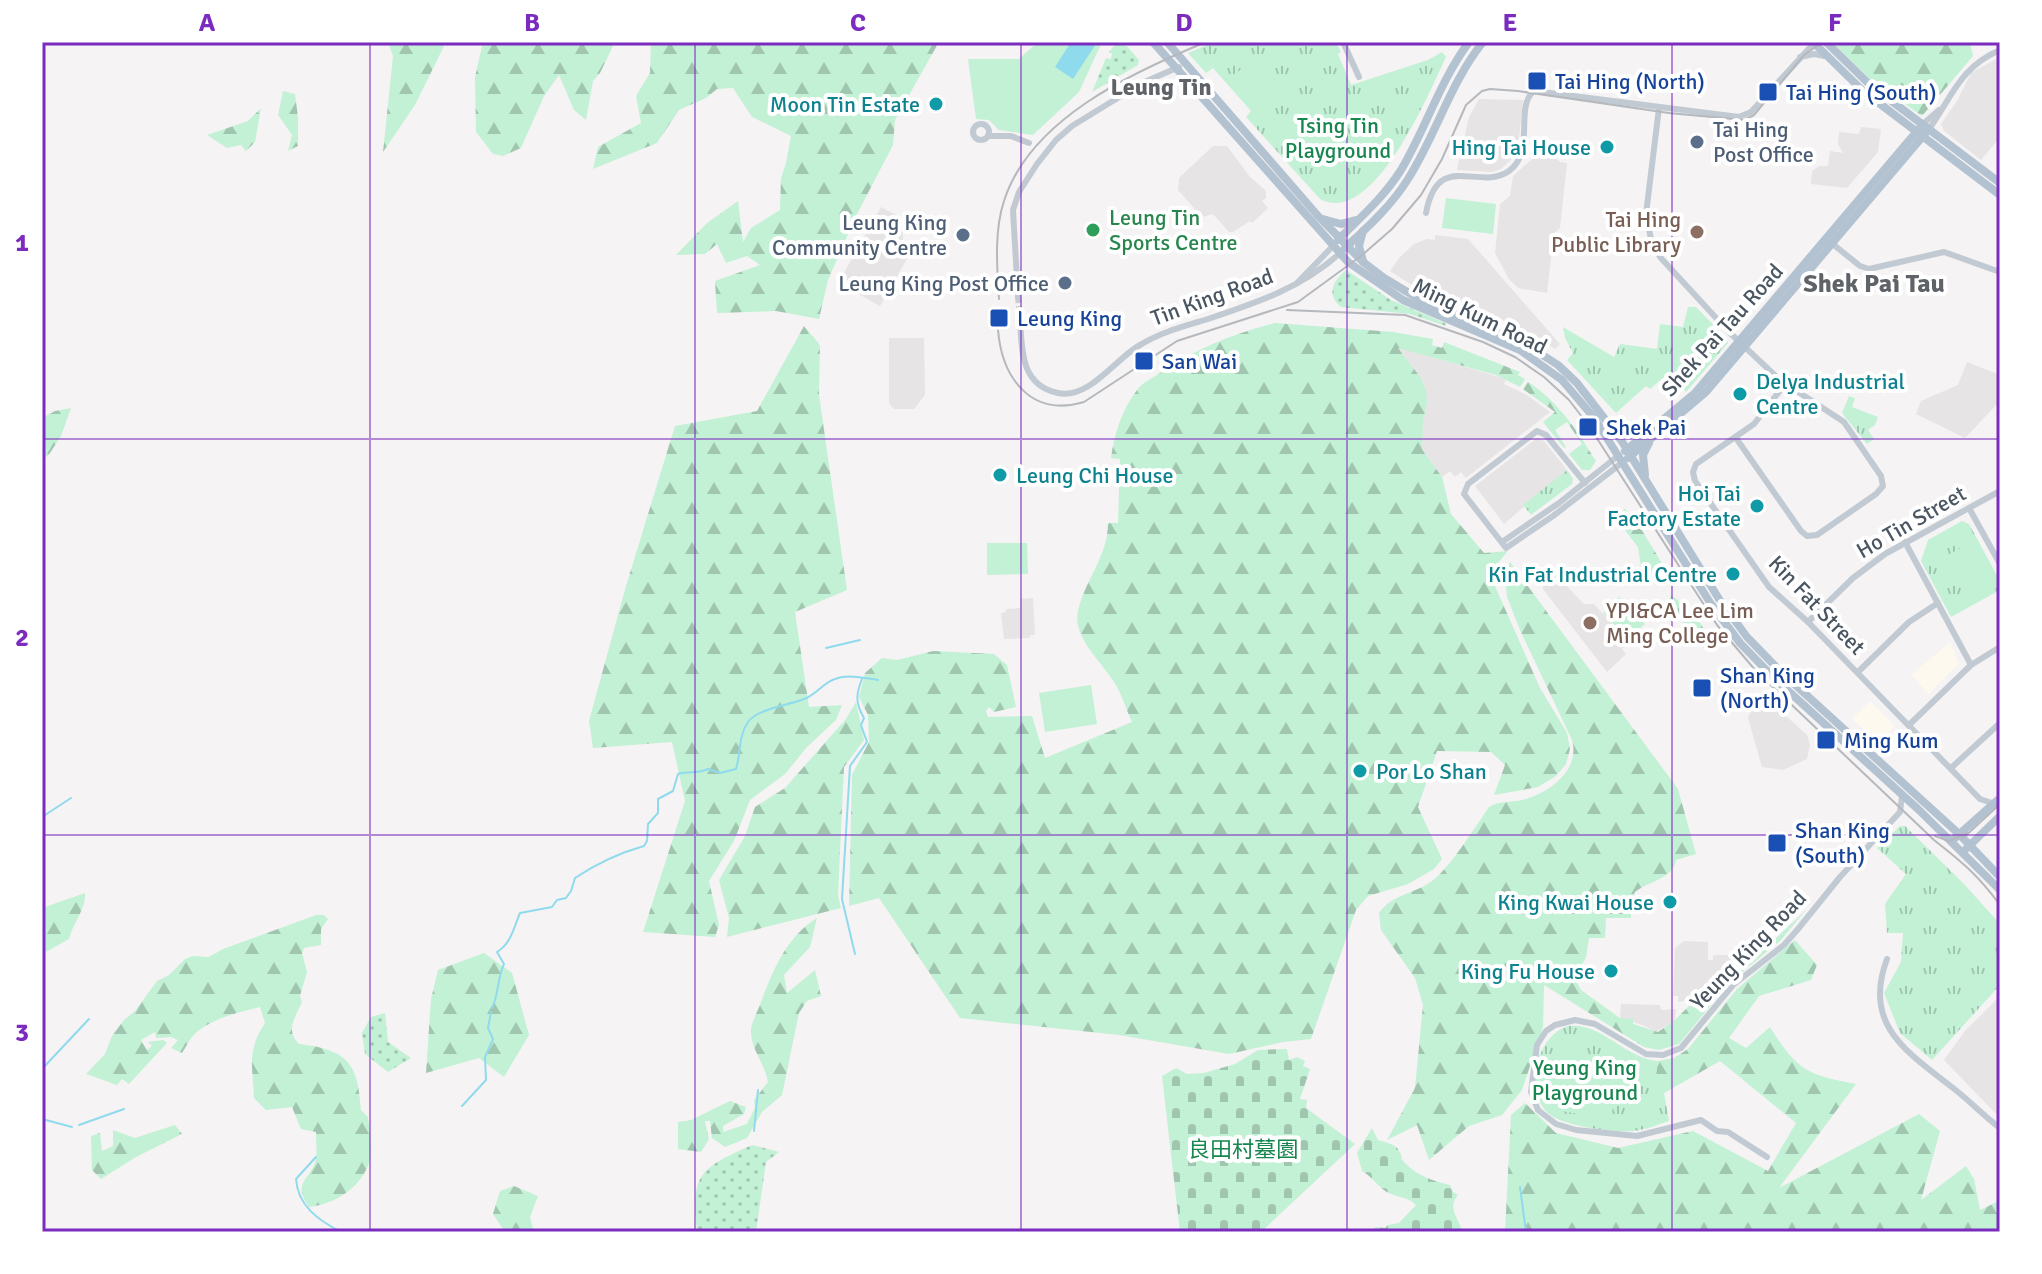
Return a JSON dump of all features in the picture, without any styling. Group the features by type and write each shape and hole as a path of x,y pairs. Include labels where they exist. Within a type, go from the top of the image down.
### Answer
{"main road":[{"name":"Ming Kum Road","path":"1153,42 1335,250 1367,277 1403,300 1509,345 1542,364 1580,398 1646,480 1719,599 1747,637 1780,671 1944,820 1966,849"},
{"name":"Ming Kum Road","path":"1167,42 1319,217 1363,262 1419,299 1512,337 1547,357 1586,392 1711,604 1740,643 1919,810 1955,837"},
{"path":"1335,250 1340,239 1389,187 1402,168 1447,78 1469,42"},
{"path":"1335,250 1347,247 1390,203 1408,179 1454,86 1483,42"},
{"path":"1814,42 1863,91 1918,136 2000,195"},
{"path":"1826,42 1869,84 2000,183"},
{"name":"Shek Pai Tau Road","path":"1625,456 1699,400 1742,344 1926,126"},
{"path":"1319,217 1341,224 1358,220"},
{"path":"1363,231 1359,246 1363,262"},
{"name":"Shek Pai Tau Road","path":"1625,456 1688,400 1742,344"},
{"path":"1646,480 1643,455 1651,439"},
{"path":"1955,837 1996,800"},
{"path":"1966,849 2000,816"},
{"path":"1944,820 1959,824 1972,821"},
{"path":"1966,849 2000,877"},
{"path":"1966,849 2000,890"}],"street":[{"path":"1343,42 1359,77"},
{"path":"1426,213 1430,199 1447,177 1493,177 1516,164 1523,149 1531,93 1539,91 1736,117 1748,114 1814,42"},
{"name":"Shek Pai Tau Road","path":"1926,126 1973,65 2000,50"},
{"path":"1797,59 1814,54 1828,57"},
{"path":"1018,297 1012,217 1017,198 1045,153 1067,130 1138,85 1186,64"},
{"path":"1659,108 1647,207 1651,239 1666,265 1785,384 1844,422 1882,478 1880,491 1817,535 1807,536 1736,438"},
{"path":"988,136 1011,136 1029,143"},
{"path":"1830,241 1866,269 1944,252 2000,272"},
{"name":"Tin King Road","path":"1020,319 1023,361 1027,372 1047,389 1067,394 1088,385 1130,350 1150,339 1262,301 1295,284 1335,250"},
{"name":"Kin Fat Street","path":"1785,384 1762,415 1736,438 1696,464 1694,478 1762,579 1858,672 1980,799 1996,800"},
{"path":"1504,545 1467,500 1465,490 1468,484 1534,432 1544,433 1585,483"},
{"name":"Shek Pai Tau Road","path":"1504,545 1625,456"},
{"name":"Shek Pai Tau Road","path":"1504,545 1553,516 1625,456"},
{"name":"Ho Tin Street","path":"1808,622 1869,564 2000,491"},
{"path":"1969,508 2000,564"},
{"path":"1905,542 1971,665"},
{"path":"1858,672 1909,622 1938,603"},
{"path":"1909,725 1971,665 1997,649 2000,660"},
{"path":"1951,768 2000,723"},
{"path":"1901,793 1903,802 1900,812 1919,810"},
{"name":"Yeung King Road","path":"1767,1157 1728,1132 1717,1131 1701,1120 1621,1137 1556,1124 1538,1110 1531,1092 1537,1045 1546,1031 1555,1025 1575,1020 1600,1027 1643,1053 1663,1055 1681,1048 1733,985 1784,945 1840,877 1900,812"},
{"path":"1887,959 1879,991 1882,1013 1891,1033 1905,1050 2000,1128"}],"shaded area":[{"path":"2000,57 2000,137 1981,160 1944,131 1941,124 1971,73"},
{"path":"1479,99 1523,100 1518,148 1514,157 1501,169 1492,172 1457,170 1469,117"},
{"path":"1861,127 1881,129 1878,152 1847,188 1811,184 1812,171 1819,166 1828,166 1830,151 1843,153 1838,144 1839,132 1859,134"},
{"path":"1213,146 1227,146 1250,177 1266,191 1266,198 1262,201 1268,208 1252,223 1250,221 1233,232 1229,232 1213,214 1202,217 1178,190 1179,178"},
{"path":"1540,152 1551,153 1560,162 1567,163 1560,228 1554,233 1547,293 1518,288 1509,279 1495,253 1500,204 1510,196 1513,176"},
{"path":"881,207 900,217 909,255 880,306 840,280"},
{"path":"1435,235 1468,239 1560,344 1555,349 1508,322 1498,318 1496,321 1427,295 1390,271 1414,244 1427,239 1435,240"},
{"path":"889,338 924,338 925,395 914,409 894,409 889,403"},
{"path":"1398,347 1506,379 1504,384 1527,395 1550,412 1466,478 1461,472 1455,477 1450,471 1442,477 1422,449 1427,403 1424,384"},
{"path":"1967,362 2000,375 2000,401 1965,438 1916,414 1921,401 1958,385"},
{"path":"1537,438 1544,441 1567,470 1504,524 1475,486"},
{"name":"YPI&CA Lee Lim Ming College","path":"1555,574 1584,604 1594,604 1629,642 1622,649 1626,654 1607,672 1543,589 1543,578"},
{"path":"1033,598 1035,635 1004,639 1001,613 1006,609 1020,608 1020,599"},
{"path":"1950,642 1959,664 1928,694 1911,675"},
{"path":"1765,697 1807,735 1810,745 1807,759 1783,770 1762,767 1748,718 1752,709"},
{"path":"1870,701 1895,726 1878,743 1852,719"},
{"path":"1684,941 1708,942 1708,960 1713,960 1713,955 1733,955 1733,962 1721,973 1721,983 1712,983 1694,999 1678,1002 1678,996 1673,996 1675,948"},
{"path":"2000,996 2000,1118 1944,1060 1965,1031"},
{"path":"1621,1004 1660,1005 1661,1010 1676,1009 1675,1020 1656,1032 1620,1018"}],"green space":[{"path":"388,42 446,42 415,105 383,152 393,56"},
{"path":"483,42 615,42 593,81 586,120 574,110 559,75 544,96 521,148 503,156 493,154 476,132 475,77"},
{"path":"651,42 840,42 873,45 878,42 939,42 895,120 893,145 856,216 828,280 819,319 776,311 717,313 715,281 760,265 747,256 726,263 717,244 705,254 676,255 707,223 738,201 743,242 751,228 780,210 781,178 791,136 752,117 733,88 717,89 706,98 679,110 657,143 593,169 598,147 641,123 636,96 650,73"},
{"path":"1038,42 1102,42 1079,92 1033,135 999,130 989,120 976,119 968,59 1019,59"},
{"name":"Tsing Tin Playground","path":"1214,42 1336,42 1351,85 1428,60 1442,52 1446,57 1413,125 1379,176 1360,194 1340,203 1320,199 1246,117 1251,111 1213,68 1206,73 1188,53"},
{"path":"1832,42 1970,42 1973,56 1922,116 1871,80"},
{"path":"1124,43 1139,60 1138,65 1092,92 1106,58 1111,59 1109,52 1114,46"},
{"path":"1251,60 1285,98 1262,118 1229,80"},
{"path":"283,91 295,94 298,117 298,146 288,151 292,135 278,115"},
{"path":"261,108 255,142 246,151 241,145 227,148 207,135 248,121"},
{"path":"1446,198 1496,204 1493,234 1442,228"},
{"path":"1346,270 1391,300 1446,326 1410,314 1341,307 1336,302 1333,288"},
{"path":"1688,307 1696,307 1728,343 1686,392 1669,373 1650,389 1646,386 1616,413 1567,360 1573,353 1563,327 1614,357 1620,344 1657,349 1660,324 1683,327"},
{"path":"1275,323 1393,332 1433,339 1432,345 1442,348 1444,342 1520,372 1518,375 1525,379 1520,387 1496,375 1398,348 1421,378 1426,390 1422,449 1442,477 1451,514 1484,553 1508,551 1497,564 1494,584 1540,688 1567,733 1570,749 1566,764 1556,776 1538,787 1494,795 1505,765 1491,752 1437,751 1418,807 1442,859 1434,869 1408,884 1368,896 1356,910 1311,1039 1229,1054 1119,1035 960,1018 879,898 849,906 852,775 869,742 868,715 859,697 865,673 882,658 897,660 933,651 994,654 1007,665 1016,707 994,712 989,707 986,711 988,717 1032,716 1045,758 1132,722 1117,687 1089,649 1077,621 1081,600 1104,546 1108,523 1118,523 1120,459 1111,458 1120,422 1132,397 1149,380 1213,344"},
{"path":"804,326 820,345 819,395 847,590 795,612 809,707 842,705 836,720 807,747 785,774 750,800 734,841 709,881 719,925 715,937 643,932 685,801 672,742 593,748 589,721 675,426 757,411"},
{"path":"1528,382 1558,408 1574,428 1596,461 1590,470 1582,470 1569,454 1582,444 1567,422 1555,430 1564,448 1543,422 1555,412 1523,389"},
{"path":"1849,396 1855,398 1852,407 1878,417 1875,425 1868,430 1874,439 1867,444 1842,413"},
{"path":"71,408 61,436 48,456 42,458 42,418"},
{"path":"1567,470 1573,479 1572,484 1531,515 1523,505"},
{"path":"1624,508 1635,519 1666,570 1662,583 1642,574 1638,547 1621,525"},
{"path":"1962,521 1969,524 2000,581 2000,590 1951,617 1921,561 1928,540"},
{"path":"1972,542 1996,586 1970,601 1946,556"},
{"path":"987,543 1027,543 1028,574 987,575"},
{"path":"1510,562 1678,789 1696,854 1676,860 1665,876 1635,892 1631,902 1631,918 1606,918 1605,938 1589,938 1586,957 1575,979 1581,990 1620,1018 1633,1019 1633,1024 1658,1032 1675,1020 1712,983 1721,983 1721,973 1733,962 1773,941 1806,910 1780,941 1730,982 1679,1044 1659,1050 1644,1047 1544,985 1543,1027 1522,1090 1502,1115 1469,1126 1429,1160 1417,1125 1387,1140 1415,1088 1423,1005 1415,978 1381,930 1379,913 1390,902 1439,875 1489,807 1526,799 1545,790 1562,777 1572,760 1572,740 1507,597 1505,576"},
{"path":"1671,595 1698,619 1705,634 1707,652 1687,630 1670,599"},
{"path":"1619,597 1645,624 1628,639 1603,613"},
{"path":"1091,685 1097,724 1045,732 1039,693"},
{"path":"856,702 864,740 844,767 838,896 841,908 727,937 729,918 719,880 745,836 755,807 785,788 846,719"},
{"path":"1900,826 1905,826 2000,924 2000,985 1932,1060 1900,1033 1884,993 1901,962 1903,933 1887,933 1885,904 1906,874 1877,848"},
{"path":"85,893 69,939 44,953 42,914 45,907"},
{"path":"316,915 324,915 328,919 321,929 321,945 304,948 302,953 307,972 293,1034 299,1044 339,1055 353,1070 361,1110 368,1117 371,1151 366,1170 354,1186 338,1198 309,1207 302,1186 316,1159 316,1132 301,1129 292,1107 266,1110 254,1098 253,1051 265,1023 260,1007 205,1026 193,1036 182,1053 171,1048 178,1040 171,1037 156,1038 155,1032 141,1040 147,1050 152,1046 148,1042 163,1040 167,1043 129,1084 122,1079 117,1085 86,1074 105,1054 112,1036 157,981 169,975 185,959 209,957"},
{"path":"817,918 810,947 784,975 787,993 815,970 821,996 807,1001 799,1013 782,1095 762,1112 747,1138 725,1147 712,1138 710,1121 705,1121 709,1139 701,1152 678,1149 678,1122 691,1120 730,1101 746,1107 744,1114 723,1126 723,1132 747,1124 755,1108 754,1100 768,1082 751,1036 752,1023 781,956 797,935"},
{"path":"1795,940 1817,965 1811,980 1759,996 1729,1038 1746,1048 1770,1027 1788,1053 1804,1068 1825,1077 1856,1084 1779,1188 1919,1114 1940,1131 1921,1200 1966,1166 1974,1179 1980,1210 1997,1202 2000,1232 1505,1232 1511,1115 1525,1103 1556,1133 1618,1148 1693,1131 1768,1171 1796,1123 1720,1061 1664,1093 1653,1091 1658,1061 1674,1058 1688,1049 1737,989"},
{"path":"484,953 512,973 529,1035 504,1077 479,1058 426,1073 431,999 438,970"},
{"path":"385,1013 388,1042 411,1058 388,1072 365,1054 362,1033 371,1017"},
{"name":"Yeung King Playground","path":"1568,1026 1592,1029 1634,1054 1658,1061 1654,1091 1664,1093 1669,1121 1638,1130 1614,1131 1577,1125 1549,1114 1536,1092 1537,1065 1548,1041"},
{"name":"良田村墓園","path":"1287,1049 1289,1060 1297,1057 1305,1061 1303,1066 1310,1069 1300,1099 1307,1100 1306,1108 1355,1144 1261,1232 1180,1232 1162,1076 1176,1068 1187,1074 1204,1073 1235,1064 1258,1050"},
{"path":"1566,1081 1616,1089 1611,1119 1561,1111"},
{"path":"175,1125 182,1134 101,1179 92,1170 91,1136 100,1133 102,1151 113,1146 113,1130 135,1138"},
{"path":"1372,1128 1378,1140 1395,1146 1403,1161 1415,1171 1450,1185 1458,1195 1453,1208 1463,1232 1368,1232 1376,1227 1385,1228 1399,1223 1416,1205 1384,1190 1362,1171 1357,1153"},
{"path":"752,1145 779,1152 766,1162 756,1232 697,1232 695,1197 703,1175 721,1160"},
{"path":"514,1186 538,1196 530,1217 534,1232 505,1232 493,1214 500,1191"}],"water":[{"path":"1071,42 1096,44 1073,79 1055,67"}],"waterway":[{"path":"826,648 860,640"},
{"path":"492,1008 504,964 497,952 509,940 520,913 552,907 557,900 566,898 575,878 608,859 644,846 648,824 658,813 658,799 673,791 678,774 708,769 720,773 736,769 745,727 758,714 808,697 840,678 878,680"},
{"path":"855,954 842,899 850,766 867,742 857,698 862,679"},
{"path":"42,817 71,798"},
{"path":"462,1106 486,1080 485,1057 493,1039 488,1028 491,1012"},
{"path":"42,1069 89,1019"},
{"path":"754,1131 758,1090"},
{"path":"79,1125 124,1109"},
{"path":"42,1119 72,1127"},
{"path":"316,1157 296,1179 298,1189 311,1211 341,1232"},
{"path":"1520,1187 1526,1232"}],"tunnel":[{"path":"1018,297 1020,319"}],"tram line":[{"path":"999,299 997,250 1001,213 1017,172 1036,146 1087,102 1147,68 1206,42"},
{"path":"998,330 1006,363 1022,390 1048,404 1084,402 1177,341 1298,302 1361,256 1392,229 1421,195 1442,159 1466,105 1482,91 1518,91 1669,113 1744,120 1754,115 1804,55 1823,42"},
{"path":"1287,310 1405,315 1483,342 1515,357 1544,377 1569,400 1589,426 1717,625 1756,671 1969,870 2000,905"},
{"path":"1962,839 2000,804"},
{"path":"1935,836 1949,841 1968,833"}],"place":[{"name":"Tai Hing (North)","path":"1537,81"},
{"name":"Tai Hing (South)","path":"1768,92"},
{"name":"Moon Tin Estate","path":"936,104"},
{"name":"Tai Hing Post Office","path":"1697,142"},
{"name":"Hing Tai House","path":"1607,147"},
{"name":"Leung Tin Sports Centre","path":"1093,230"},
{"name":"Tai Hing Public Library","path":"1697,232"},
{"name":"Leung King Community Centre","path":"963,235"},
{"name":"Leung King Post Office","path":"1065,283"},
{"name":"Leung King","path":"999,318"},
{"name":"San Wai","path":"1144,361"},
{"name":"Delya Industrial Centre","path":"1740,394"},
{"name":"Shek Pai","path":"1588,427"},
{"name":"Leung Chi House","path":"1000,475"},
{"name":"Hoi Tai Factory Estate","path":"1757,506"},
{"name":"Kin Fat Industrial Centre","path":"1733,574"},
{"name":"YPI&CA Lee Lim Ming College","path":"1590,623"},
{"name":"Shan King (North)","path":"1702,688"},
{"name":"Ming Kum","path":"1826,740"},
{"name":"Por Lo Shan","path":"1360,771"},
{"name":"Shan King (South)","path":"1777,843"},
{"name":"King Kwai House","path":"1670,902"},
{"name":"King Fu House","path":"1611,971"}],"district":[{"name":"Leung Tin","path":"1161,87"},
{"name":"Shek Pai Tau","path":"1874,284"}]}
